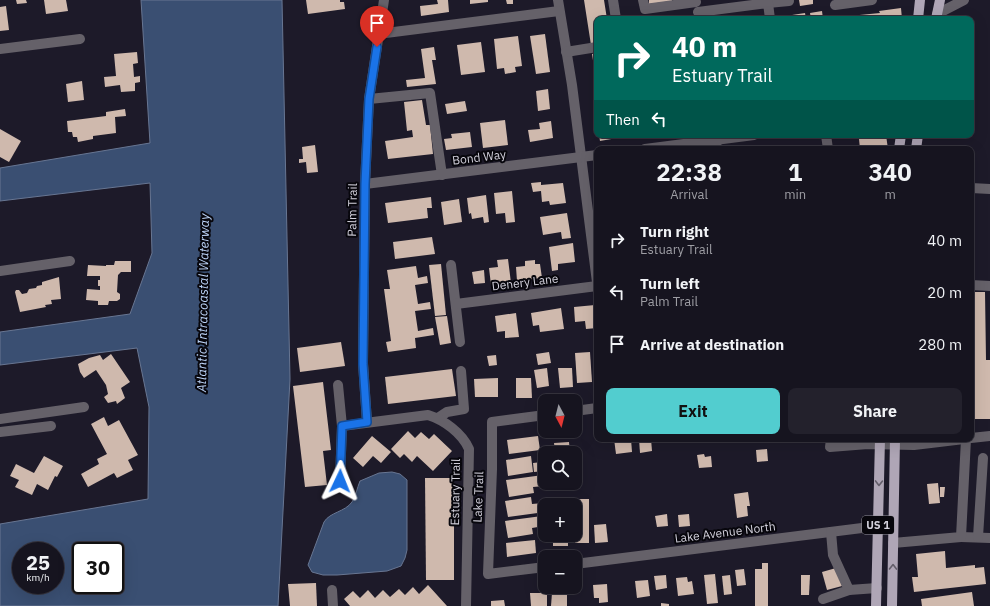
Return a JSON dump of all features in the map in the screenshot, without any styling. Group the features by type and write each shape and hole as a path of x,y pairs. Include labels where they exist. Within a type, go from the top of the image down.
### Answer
{"main road":[{"path":"918,16 920,0"},
{"path":"937,16 940,0"},
{"name":"US 1","path":"876,606 880,442"},
{"name":"US 1","path":"892,606 895,442"}],"street":[{"name":"Palm Trail","path":"367,422 363,364 365,184 369,99 384,0"},
{"path":"558,0 594,259"},
{"path":"613,0 616,16"},
{"path":"643,0 645,9 697,8 789,1"},
{"path":"835,5 872,0"},
{"path":"939,16 964,0"},
{"path":"768,2 770,16"},
{"path":"378,34 560,11"},
{"path":"0,49 80,39"},
{"path":"566,52 594,47"},
{"path":"369,99 430,92 442,175"},
{"path":"671,146 735,138"},
{"name":"Bond Way","path":"365,184 594,155"},
{"path":"974,188 990,189"},
{"path":"0,271 70,261"},
{"path":"451,266 460,342"},
{"path":"974,285 990,286"},
{"name":"Denery Lane","path":"456,304 594,286"},
{"path":"342,426 428,415 438,418 447,412 464,409 461,372"},
{"path":"338,385 342,426 340,481"},
{"path":"0,419 84,407"},
{"path":"582,410 594,408"},
{"name":"Lake Trail","path":"538,416 492,422 492,469 488,574 538,568"},
{"name":"Estuary Trail","path":"438,418 466,442 469,449 466,606"},
{"path":"0,432 51,426"},
{"path":"974,438 990,436"},
{"path":"831,442 830,447 880,442 895,442 914,445 927,442"},
{"path":"961,537 965,442"},
{"path":"978,538 983,458"},
{"name":"Lake Avenue North","path":"582,563 878,526"},
{"path":"831,532 833,555 850,590"},
{"path":"893,543 961,537 990,538"},
{"path":"823,599 850,590 877,588"},
{"path":"332,590 333,606"}],"water":[{"name":"Atlantic Intracoastal Waterway","path":"141,0 282,0 290,379 278,606 0,606 0,524 148,499 149,407 137,348 0,365 0,332 130,314 152,253 150,183 0,201 0,168 150,143"},
{"path":"392,472 400,474 407,480 407,550 401,566 387,571 337,575 323,575 312,572 308,565 324,522 330,516 346,508 352,502 360,481 379,473"}],"building":[{"path":"16,0 26,0 27,3 17,4"},
{"path":"44,0 66,0 68,11 46,14"},
{"path":"306,0 340,0 340,2 344,2 345,9 308,14"},
{"path":"437,0 448,0 449,12 421,16 420,6 438,4"},
{"path":"470,0 488,0 488,2 470,4"},
{"path":"506,0 513,0 513,4 507,4"},
{"path":"584,0 604,0 607,16 594,16 594,44 591,45"},
{"path":"649,0 672,0 672,1 649,4"},
{"path":"799,0 813,0 813,4 800,6"},
{"path":"6,6 9,30 0,31 0,7"},
{"path":"901,8 902,16 849,16 880,13 879,11"},
{"path":"822,11 823,16 810,16 810,13"},
{"path":"805,13 806,16 792,16"},
{"path":"545,34 550,72 536,74 530,36"},
{"path":"518,36 522,66 515,67 516,72 505,74 504,68 497,69 494,39"},
{"path":"481,42 485,72 461,75 457,45"},
{"path":"434,47 436,60 432,60 436,84 407,87 406,80 425,78 421,49"},
{"path":"137,52 138,63 133,64 134,77 140,76 140,82 135,83 135,91 121,92 120,85 105,87 104,77 116,76 114,54"},
{"path":"592,54 594,54 594,67"},
{"path":"82,81 84,100 68,102 66,84"},
{"path":"548,89 550,109 538,111 536,91"},
{"path":"422,100 426,125 430,125 433,154 388,159 385,141 413,137 412,130 407,131 404,102"},
{"path":"465,101 467,111 447,114 445,104"},
{"path":"125,109 126,116 115,117 116,133 93,136 93,139 78,142 77,137 73,137 72,132 68,132 67,121 106,116 106,112"},
{"path":"505,120 508,145 483,148 480,123"},
{"path":"551,121 553,138 530,142 528,130 540,129 539,123"},
{"path":"0,129 21,141 9,162 0,157"},
{"path":"470,132 472,147 446,150 444,139 452,138 451,134"},
{"path":"600,138 617,138 600,141"},
{"path":"886,138 888,146 860,146 859,139"},
{"path":"315,145 318,172 307,173 306,162 299,163 299,159 303,159 302,147"},
{"path":"541,182 541,185 563,183 566,203 550,205 549,201 542,202 541,191 533,192 531,183"},
{"path":"512,191 515,222 506,223 505,213 496,214 494,193"},
{"path":"486,195 489,222 484,223 483,217 472,219 471,213 469,214 467,198"},
{"path":"431,197 432,208 427,208 428,218 388,223 385,203"},
{"path":"459,199 462,222 444,225 441,202"},
{"path":"567,213 571,238 562,239 561,232 543,235 540,217"},
{"path":"432,237 435,254 395,259 393,242"},
{"path":"573,243 575,262 558,264 558,270 552,271 549,247"},
{"path":"508,259 511,283 491,285 489,268 498,267 497,260"},
{"path":"535,260 535,264 540,264 542,278 517,281 516,267 525,266 525,261"},
{"path":"115,261 131,261 131,272 121,272 118,275 117,292 120,294 120,299 117,301 109,301 108,305 98,305 98,301 86,300 87,289 100,290 98,280 100,280 100,276 87,276 88,265 114,265"},
{"path":"441,264 446,315 435,316 429,265"},
{"path":"416,266 418,278 427,276 428,283 415,285 418,304 430,302 431,309 415,311 418,331 433,328 434,335 415,338 416,348 388,352 386,342 391,341 384,289 390,289 387,270"},
{"path":"484,270 485,283 474,284 472,272"},
{"path":"59,277 61,299 51,300 52,304 45,305 46,307 20,312 15,292 16,290 19,290 22,294 27,293 29,289 42,285 42,282"},
{"path":"974,292 985,292 986,360 990,360 990,419 974,419"},
{"path":"594,305 594,328 586,329 585,321 575,322 574,307"},
{"path":"561,308 564,329 540,332 539,325 533,326 531,313"},
{"path":"516,313 519,337 505,338 505,331 497,332 495,316"},
{"path":"447,316 451,343 440,345 435,317"},
{"path":"341,342 345,366 300,372 297,348"},
{"path":"549,352 551,363 538,365 536,354"},
{"path":"590,352 592,382 577,383 575,353"},
{"path":"111,354 130,382 121,388 125,398 117,404 116,401 108,403 104,397 108,394 106,385 96,370 84,378 80,372 78,364 89,358 100,355 103,360"},
{"path":"496,355 497,365 489,366 487,356"},
{"path":"547,368 549,386 537,388 534,370"},
{"path":"558,368 572,368 573,387 560,388"},
{"path":"452,369 456,396 388,404 385,377"},
{"path":"498,378 498,397 475,397 474,379"},
{"path":"516,378 531,378 532,398 516,398"},
{"path":"323,382 331,450 323,451 327,485 305,487 293,386"},
{"path":"104,417 108,426 119,420 138,455 128,460 133,470 117,478 114,473 88,487 81,474 99,464 97,459 107,454 91,424"},
{"path":"408,431 415,438 421,432 429,439 434,434 452,451 433,471 417,456 412,462 404,454 400,458 391,449"},
{"path":"372,436 391,452 381,463 373,456 363,467 353,458"},
{"path":"538,436 539,446 538,446 538,450 509,454 507,440"},
{"path":"569,442 569,446 554,446 554,443"},
{"path":"614,442 631,442 632,452 616,454"},
{"path":"639,442 651,442 652,451 640,453"},
{"path":"767,449 768,461 757,462 756,450"},
{"path":"704,454 705,457 711,456 712,467 699,468 697,455"},
{"path":"44,456 63,466 57,477 55,476 48,490 37,484 32,495 15,487 19,480 10,476 16,464 34,473"},
{"path":"531,456 533,472 508,476 506,460"},
{"path":"538,462 538,472 534,472 533,463"},
{"path":"538,476 538,487 533,487 534,493 509,497 506,480"},
{"path":"425,478 454,478 454,580 426,580"},
{"path":"938,483 940,503 929,504 927,484"},
{"path":"940,487 945,487 944,497 940,497"},
{"path":"748,492 750,506 747,506 748,516 737,518 734,494"},
{"path":"531,497 532,504 538,503 538,513 508,517 505,501"},
{"path":"582,499 589,499 589,543 575,543 582,542"},
{"path":"667,514 668,526 657,527 655,516"},
{"path":"689,514 690,526 679,527 678,515"},
{"path":"538,517 538,527 532,528 533,534 508,538 505,521"},
{"path":"606,524 608,542 595,543 594,525"},
{"path":"535,540 536,553 507,557 506,543"},
{"path":"553,542 568,542 568,546 553,546"},
{"path":"945,551 946,568 975,565 975,568 984,567 986,584 914,592 912,577 918,577 916,554"},
{"path":"762,563 768,563 768,606 755,606 755,569 762,569"},
{"path":"836,568 842,586 827,590 822,572"},
{"path":"744,569 746,585 737,586 735,570"},
{"path":"715,574 718,603 707,604 704,575"},
{"path":"666,575 667,588 656,590 654,576"},
{"path":"730,575 732,594 724,595 722,576"},
{"path":"801,575 810,575 809,595 801,595"},
{"path":"687,577 688,582 692,581 694,594 678,596 676,578"},
{"path":"648,580 650,596 637,598 635,581"},
{"path":"316,583 317,606 290,606 288,584"},
{"path":"607,584 608,602 599,603 599,598 594,598 593,585"},
{"path":"428,585 447,606 350,606 344,599 353,591 360,598 368,590 375,598 383,590 390,597 399,589 405,595 413,587 419,594"},
{"path":"972,592 974,606 922,606 921,599"},
{"path":"530,593 547,594 547,606 531,606"},
{"path":"552,594 567,594 567,606 551,606"},
{"path":"504,600 505,606 491,606 491,601"},
{"path":"661,603 669,604 669,606 661,606"}],"route":[{"path":"340,481 342,426 367,422 363,364 365,184 369,99 377,47"}]}
